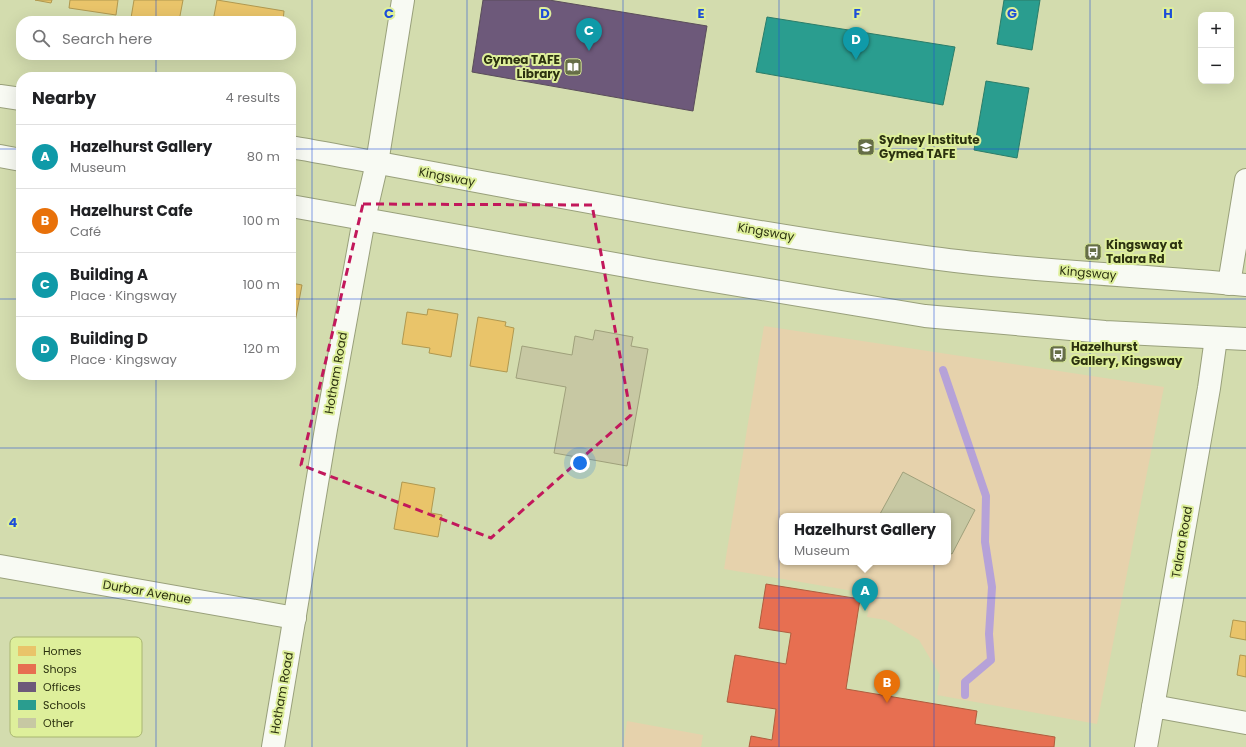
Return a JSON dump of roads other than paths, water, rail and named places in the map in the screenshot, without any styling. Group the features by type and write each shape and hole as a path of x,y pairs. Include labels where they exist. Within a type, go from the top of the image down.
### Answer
{"main road":[{"name":"Hotham Road","path":"273,747 326,429 364,219 377,163 403,0"},
{"path":"0,96 16,98"},
{"name":"Kingsway","path":"296,148 574,200 830,243 934,258 1024,268 1238,285"},
{"path":"0,156 16,159"},
{"path":"1238,285 1246,180"},
{"path":"296,207 654,271 925,316 1105,332 1246,339"},
{"name":"Talara Road","path":"1146,747 1208,396 1216,338"},
{"name":"Durbar Avenue","path":"0,566 295,618"},
{"path":"1153,706 1246,722"}],"waterway":[{"path":"943,370 986,496 985,542 992,587 989,634 991,660 965,682 965,695"}],"place":[{"name":"Building A","path":"589,51"},
{"name":"Building D","path":"856,60"},
{"name":"Gymea TAFE Library","path":"573,67"},
{"name":"Sydney Institute Gymea TAFE","path":"866,147"},
{"name":"Kingsway at Talara Rd","path":"1093,252"},
{"name":"Hazelhurst Gallery, Kingsway","path":"1058,354"},
{"name":"Hazelhurst Gallery","path":"865,611"},
{"name":"Hazelhurst Cafe","path":"887,703"}]}
